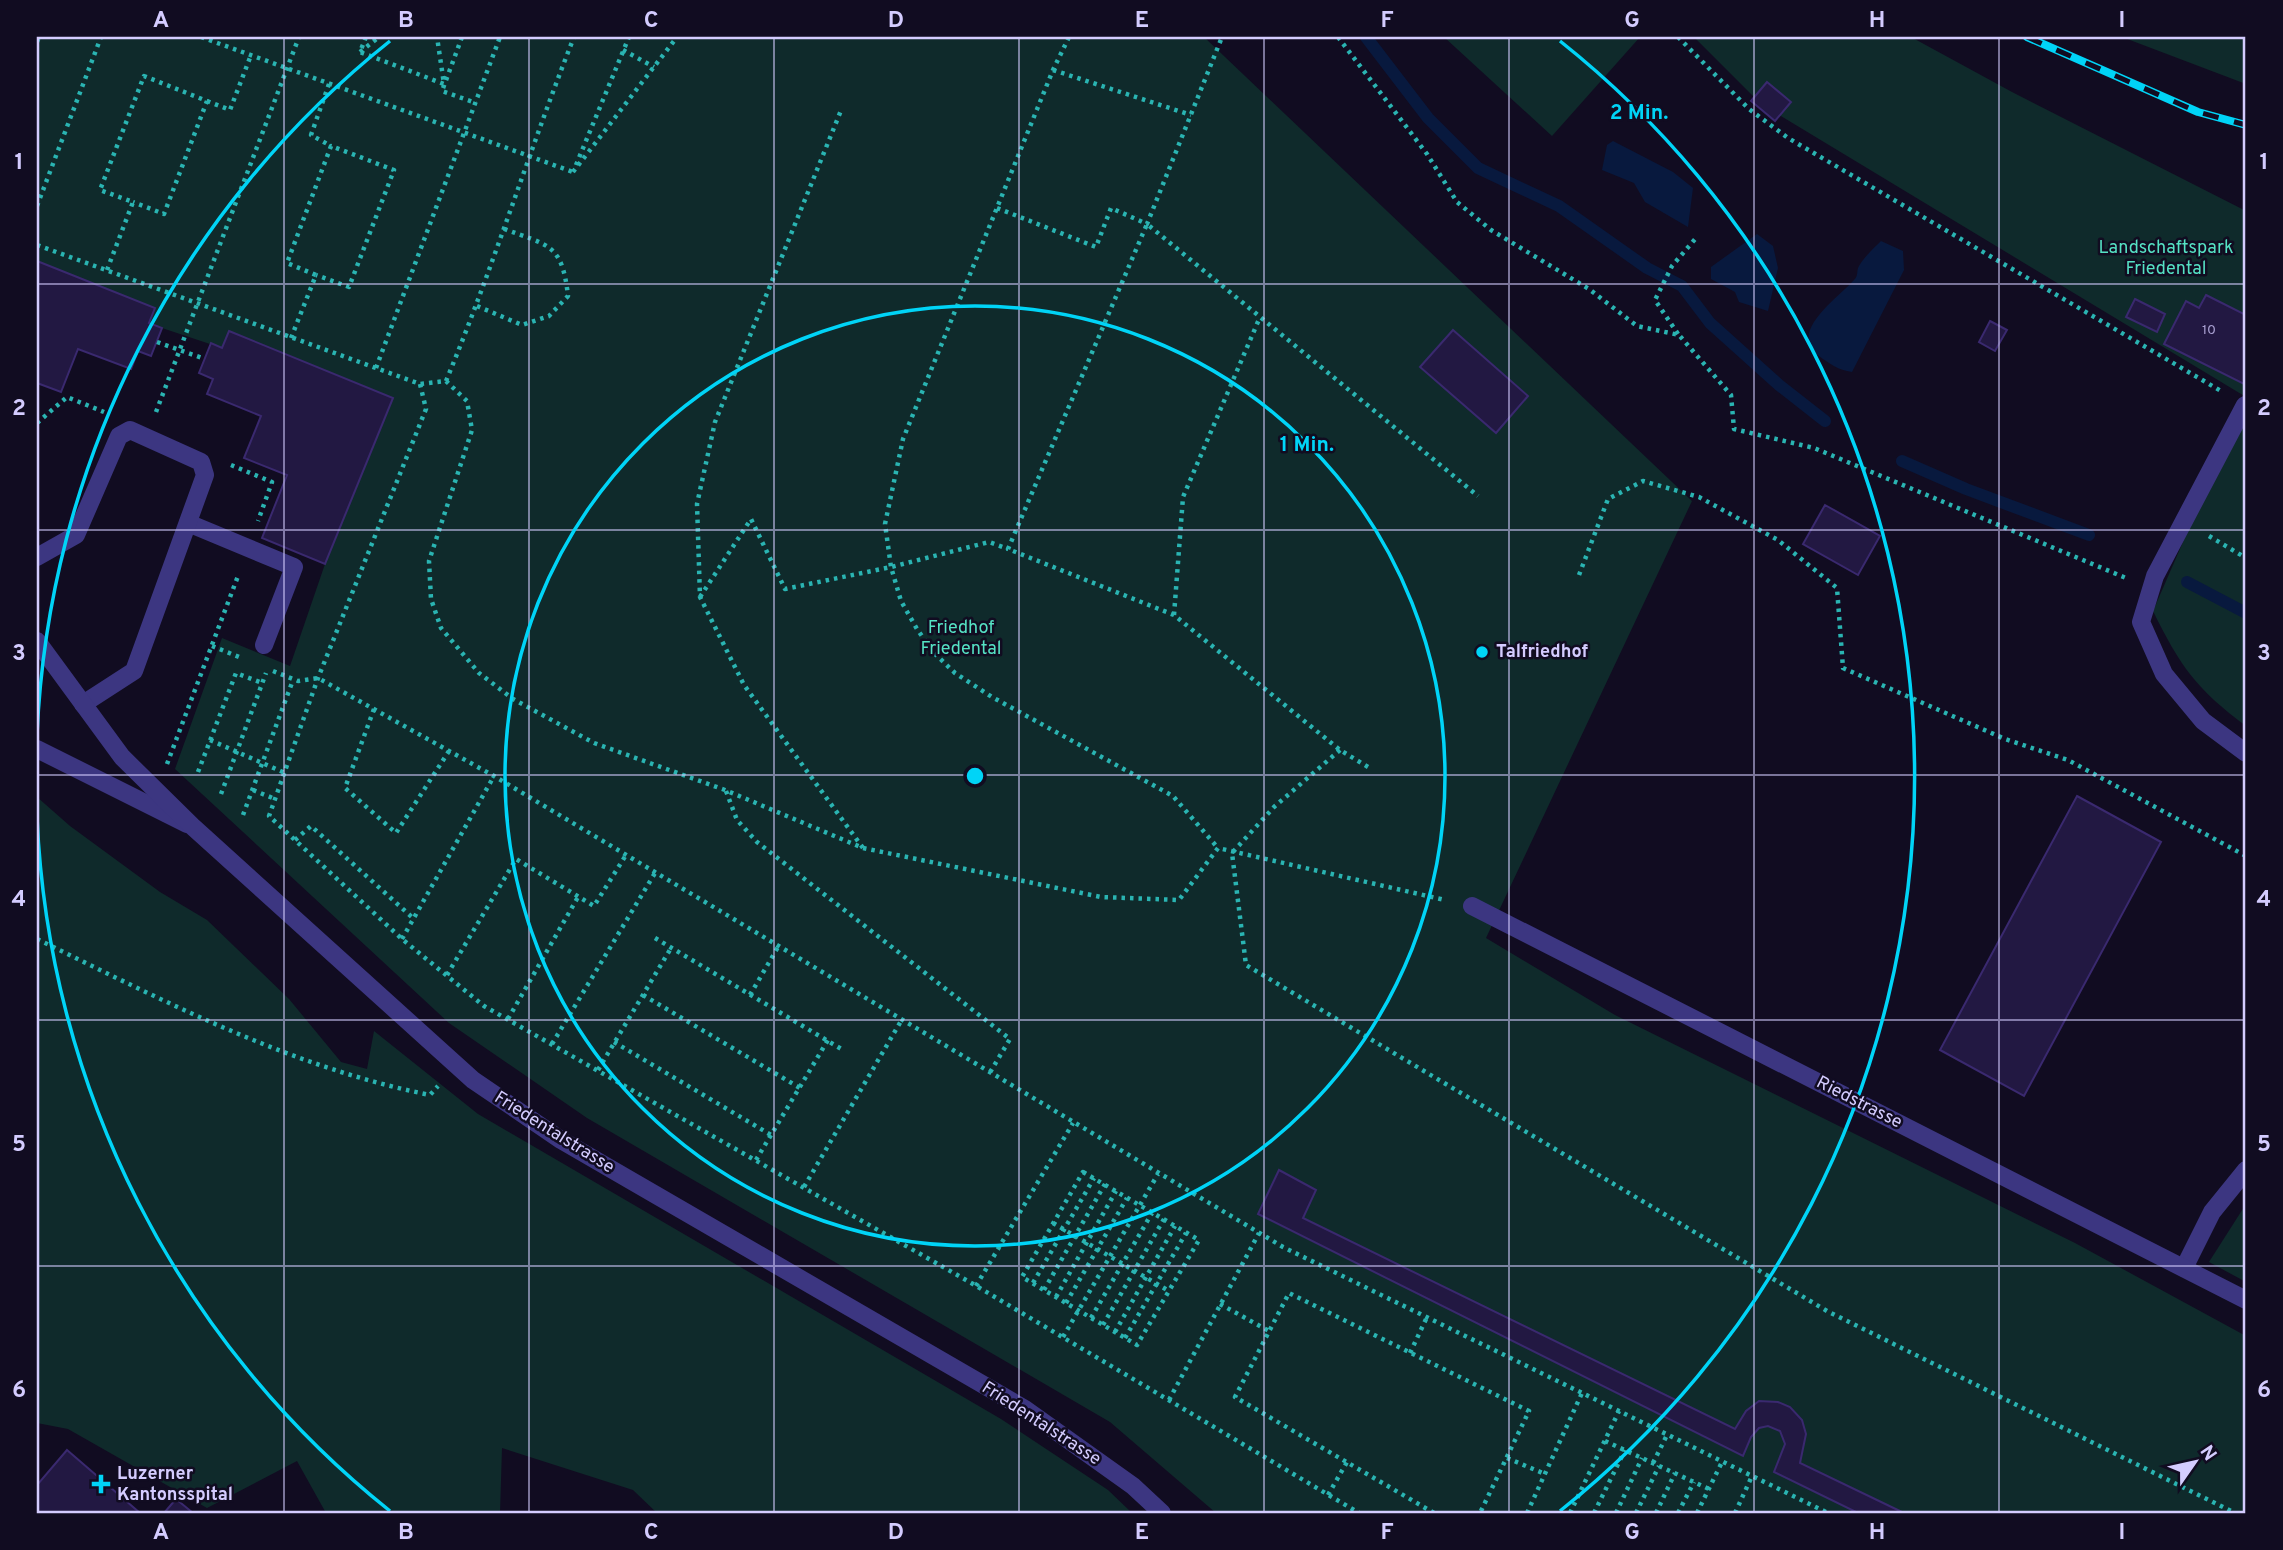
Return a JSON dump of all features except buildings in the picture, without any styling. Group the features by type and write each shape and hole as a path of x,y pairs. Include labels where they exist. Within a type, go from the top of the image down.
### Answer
{"street":[{"path":"2245,404 2150,590 2141,622 2164,674 2203,721 2246,753"},
{"path":"37,557 76,535 119,436 130,430 148,434 201,462 205,475 134,671 83,704"},
{"path":"188,523 294,567 264,645"},
{"name":"Friedentalstrasse","path":"37,641 122,757 192,826 472,1080 561,1140 1025,1409 1133,1486 1162,1513"},
{"path":"37,749 192,826"},
{"name":"Riedstrasse","path":"1472,906 2246,1300"},
{"path":"2184,1268 2212,1212 2246,1170"}],"path":[{"path":"37,42 39,37"},
{"path":"37,206 101,37"},
{"path":"201,37 573,172"},
{"path":"37,423 67,397 148,434 299,37"},
{"path":"360,52 366,37"},
{"path":"360,52 379,37"},
{"path":"437,37 444,84"},
{"path":"462,37 442,90 476,103"},
{"path":"376,368 500,37"},
{"path":"446,381 477,306 527,155 574,37"},
{"path":"573,172 629,37"},
{"path":"573,172 677,37"},
{"path":"1069,37 1053,70 903,439 885,524 891,567 901,601 933,652 955,673 992,697 1173,796 1218,848 1472,906"},
{"path":"1008,549 1147,224 1222,37"},
{"path":"1338,37 1427,154 1457,202 1492,230 1588,289 1637,326 1678,335"},
{"path":"1678,37 1749,109 1788,138 2245,404"},
{"path":"623,50 654,67"},
{"path":"360,52 444,84"},
{"path":"208,101 164,214 100,190 144,76 208,101 230,110 251,55"},
{"path":"1053,70 1191,115"},
{"path":"329,84 310,135 394,170 349,287 287,263 331,146"},
{"path":"842,108 715,422 697,504 700,597 744,685 863,848"},
{"path":"107,270 133,202"},
{"path":"997,208 1096,247 1111,208 1147,224 1478,496"},
{"path":"477,306 522,325 549,316 568,296 565,267 553,248 502,228"},
{"path":"1696,238 1672,266 1655,300 1678,335 1731,395 1734,429 1814,447 1927,496 2089,560 2150,590"},
{"path":"37,245 420,383 446,381 467,401 472,430 429,561 431,599 440,628 479,673 513,699 594,743 725,790 863,848 1101,897 1179,900 1218,848"},
{"path":"291,338 316,275"},
{"path":"1174,615 1183,497 1260,317"},
{"path":"157,342 205,359"},
{"path":"420,383 425,409 318,678 269,816 402,939 484,1006 976,1286 1359,1513"},
{"path":"163,774 272,482 223,461"},
{"path":"1579,575 1608,499 1643,481 1699,497 1778,540 1838,588 1843,668 2005,739 2068,760 2246,856"},
{"path":"700,597 751,519 785,589 891,567 989,542 1174,615 1340,750 1368,767"},
{"path":"2184,522 2246,558"},
{"path":"221,794 267,669 293,680 318,678 494,776 1259,1233 1828,1513"},
{"path":"198,772 236,673 262,683"},
{"path":"243,816 293,680"},
{"path":"374,709 345,788 396,833 449,751"},
{"path":"210,740 285,773"},
{"path":"1340,750 1274,807 1232,853 1246,965 1827,1311 2235,1513"},
{"path":"402,939 494,776"},
{"path":"253,790 275,799"},
{"path":"725,790 737,820 757,842 1010,1039 989,1074"},
{"path":"295,840 311,826 414,919"},
{"path":"447,975 516,859 594,906 626,855"},
{"path":"552,1045 655,873"},
{"path":"508,1019 578,897"},
{"path":"654,938 843,1050"},
{"path":"37,939 212,1025 369,1083 429,1095 458,1067"},
{"path":"750,995 778,947"},
{"path":"598,1070 671,948"},
{"path":"643,995 800,1088"},
{"path":"804,1187 901,1021"},
{"path":"756,1160 828,1040"},
{"path":"614,1042 771,1135"},
{"path":"976,1286 1073,1123"},
{"path":"1083,1172 1127,1198 1199,1240 1137,1345 1022,1277 1083,1172"},
{"path":"1063,1337 1158,1174"},
{"path":"1033,1283 1094,1178"},
{"path":"1044,1290 1105,1184"},
{"path":"1056,1297 1115,1191"},
{"path":"1066,1303 1127,1198"},
{"path":"1091,1318 1152,1213"},
{"path":"1102,1325 1164,1219"},
{"path":"1053,1223 1169,1291"},
{"path":"1115,1332 1175,1226"},
{"path":"1125,1338 1186,1233"},
{"path":"1169,1400 1259,1233"},
{"path":"1434,1513 1235,1397 1289,1293 1529,1411 1480,1513"},
{"path":"1220,1304 1269,1331"},
{"path":"1410,1353 1427,1317"},
{"path":"1527,1513 1582,1393"},
{"path":"1570,1513 1619,1411"},
{"path":"1636,1513 1667,1435"},
{"path":"1605,1441 1709,1489"},
{"path":"1594,1513 1625,1450"},
{"path":"1507,1458 1545,1474"},
{"path":"1616,1513 1642,1458"},
{"path":"1328,1495 1346,1462"},
{"path":"1697,1513 1722,1462"},
{"path":"1656,1513 1675,1473"},
{"path":"1735,1513 1752,1476"},
{"path":"1678,1513 1694,1482"}],"green space":[{"name":"Friedhof Friedental","path":"37,37 1204,37 1692,501 1486,938 1615,1015 2075,1243 2246,1336 2246,1513 1216,1513 1110,1422 587,1118 449,1023 175,769 222,638 290,666 325,564 393,398 229,331 222,348 162,328 151,356 138,351 131,369 78,349 61,392 37,383"},
{"path":"1444,37 1640,37 1552,136"},
{"name":"Landschaftspark Friedental","path":"1694,37 1911,37 2012,92 2246,211 2246,397 1761,104"},
{"path":"2122,37 2246,37 2246,84"},
{"path":"2246,397 2246,726 2214,700 2191,675 2153,611"},
{"path":"37,797 70,826 160,892 207,920 289,999 341,1062 367,1069 374,1031 478,1114 1001,1419 1108,1490 1132,1513 657,1513 633,1490 502,1448 500,1513 326,1513 297,1461 207,1508 68,1429 37,1423"},
{"path":"2246,1204 2246,1282 2209,1262"}],"water":[{"path":"1613,141 1673,172 1693,188 1688,227 1645,202 1634,183 1602,170 1607,145"},
{"path":"1757,234 1773,246 1778,268 1768,311 1739,302 1735,292 1711,279 1711,267"},
{"path":"1881,241 1903,251 1904,270 1852,372 1847,371 1819,356 1810,347 1808,337 1818,316 1854,280 1861,263"}],"waterway":[{"path":"1366,37 1428,118 1478,168 1559,206 1647,268 1682,286 1710,323 1779,385 1825,421"},
{"path":"1902,461 1966,489 2089,535"},
{"path":"2187,582 2246,613"}],"railway":[{"path":"2027,37 2198,112 2246,125"}],"place":[{"name":"Talfriedhof","path":"1482,652"},
{"name":"Luzerner Kantonsspital","path":"101,1484"}]}
